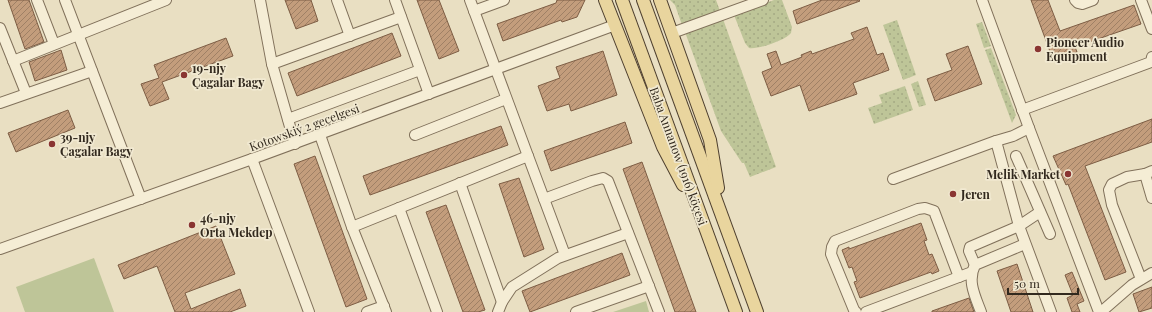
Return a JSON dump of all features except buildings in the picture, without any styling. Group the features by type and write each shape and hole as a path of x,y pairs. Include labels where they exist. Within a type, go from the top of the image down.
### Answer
{"main road":[{"path":"605,0 663,147 704,226"},
{"name":"Baba Annanow (1916) köçesi","path":"622,0 736,312"},
{"name":"Baba Annanow (1916) köçesi","path":"643,0 757,312"},
{"path":"660,0 710,140 722,217"}],"street":[{"path":"36,0 54,44"},
{"path":"65,0 141,199"},
{"path":"13,61 166,0"},
{"path":"260,0 272,64 295,144"},
{"path":"337,0 350,36"},
{"path":"395,0 429,94"},
{"path":"470,0 565,256"},
{"path":"474,11 504,0"},
{"path":"672,33 763,0"},
{"path":"982,0 1022,110 1100,312 1132,285 1152,273"},
{"path":"1075,0 1082,4 1093,0"},
{"path":"1141,0 1152,29"},
{"path":"272,64 401,17"},
{"name":"Kotowskiý 2 geçelgesi","path":"1,246 252,160 615,25"},
{"path":"0,28 26,93"},
{"path":"1022,110 1152,61"},
{"path":"288,119 420,70"},
{"path":"0,103 92,71"},
{"path":"415,135 506,99"},
{"path":"894,179 1013,136 1029,128"},
{"path":"320,135 352,227 385,309 367,312"},
{"path":"996,142 1019,226 1051,312"},
{"path":"352,227 528,156"},
{"path":"1016,156 1050,234"},
{"path":"252,160 310,312"},
{"path":"1142,279 1112,205 1109,190 1112,184 1127,177 1148,173 1152,198"},
{"path":"544,199 592,181 604,178 608,181 659,312"},
{"path":"460,183 502,302"},
{"path":"399,208 437,312"},
{"path":"856,312 831,254 832,247 836,241 918,209 925,208 934,211 959,277"},
{"path":"981,312 973,289 973,268 969,251 970,247 1019,226 1040,212"},
{"path":"498,312 502,302 512,287 558,258 628,233"},
{"path":"866,312 959,277 973,268 1025,244"},
{"path":"576,312 649,286"}],"green space":[{"path":"670,0 716,0 720,11 682,25 675,5"},
{"path":"774,0 782,0 792,27 791,33 783,39 771,44 749,48 745,43 734,15"},
{"path":"723,19 776,167 750,177 744,163 742,163 721,131 685,32"},
{"path":"897,20 916,75 903,80 883,25"},
{"path":"982,22 991,46 984,48 976,24"},
{"path":"991,48 1016,115 1012,123 985,50"},
{"path":"918,81 926,105 919,107 911,84"},
{"path":"905,86 913,110 874,124 868,108 882,103 879,95"},
{"path":"94,258 114,312 25,312 16,287"},
{"path":"646,301 649,312 613,312"}],"place":[{"name":"Pioneer Audio Equipment","path":"1038,49"},
{"name":"19-njy Çagalar Bagy","path":"184,75"},
{"name":"39-njy Çagalar Bagy","path":"52,144"},
{"name":"Melik Market","path":"1068,174"},
{"name":"Jeren","path":"953,194"},
{"name":"46-njy Orta Mekdep","path":"192,225"}]}
